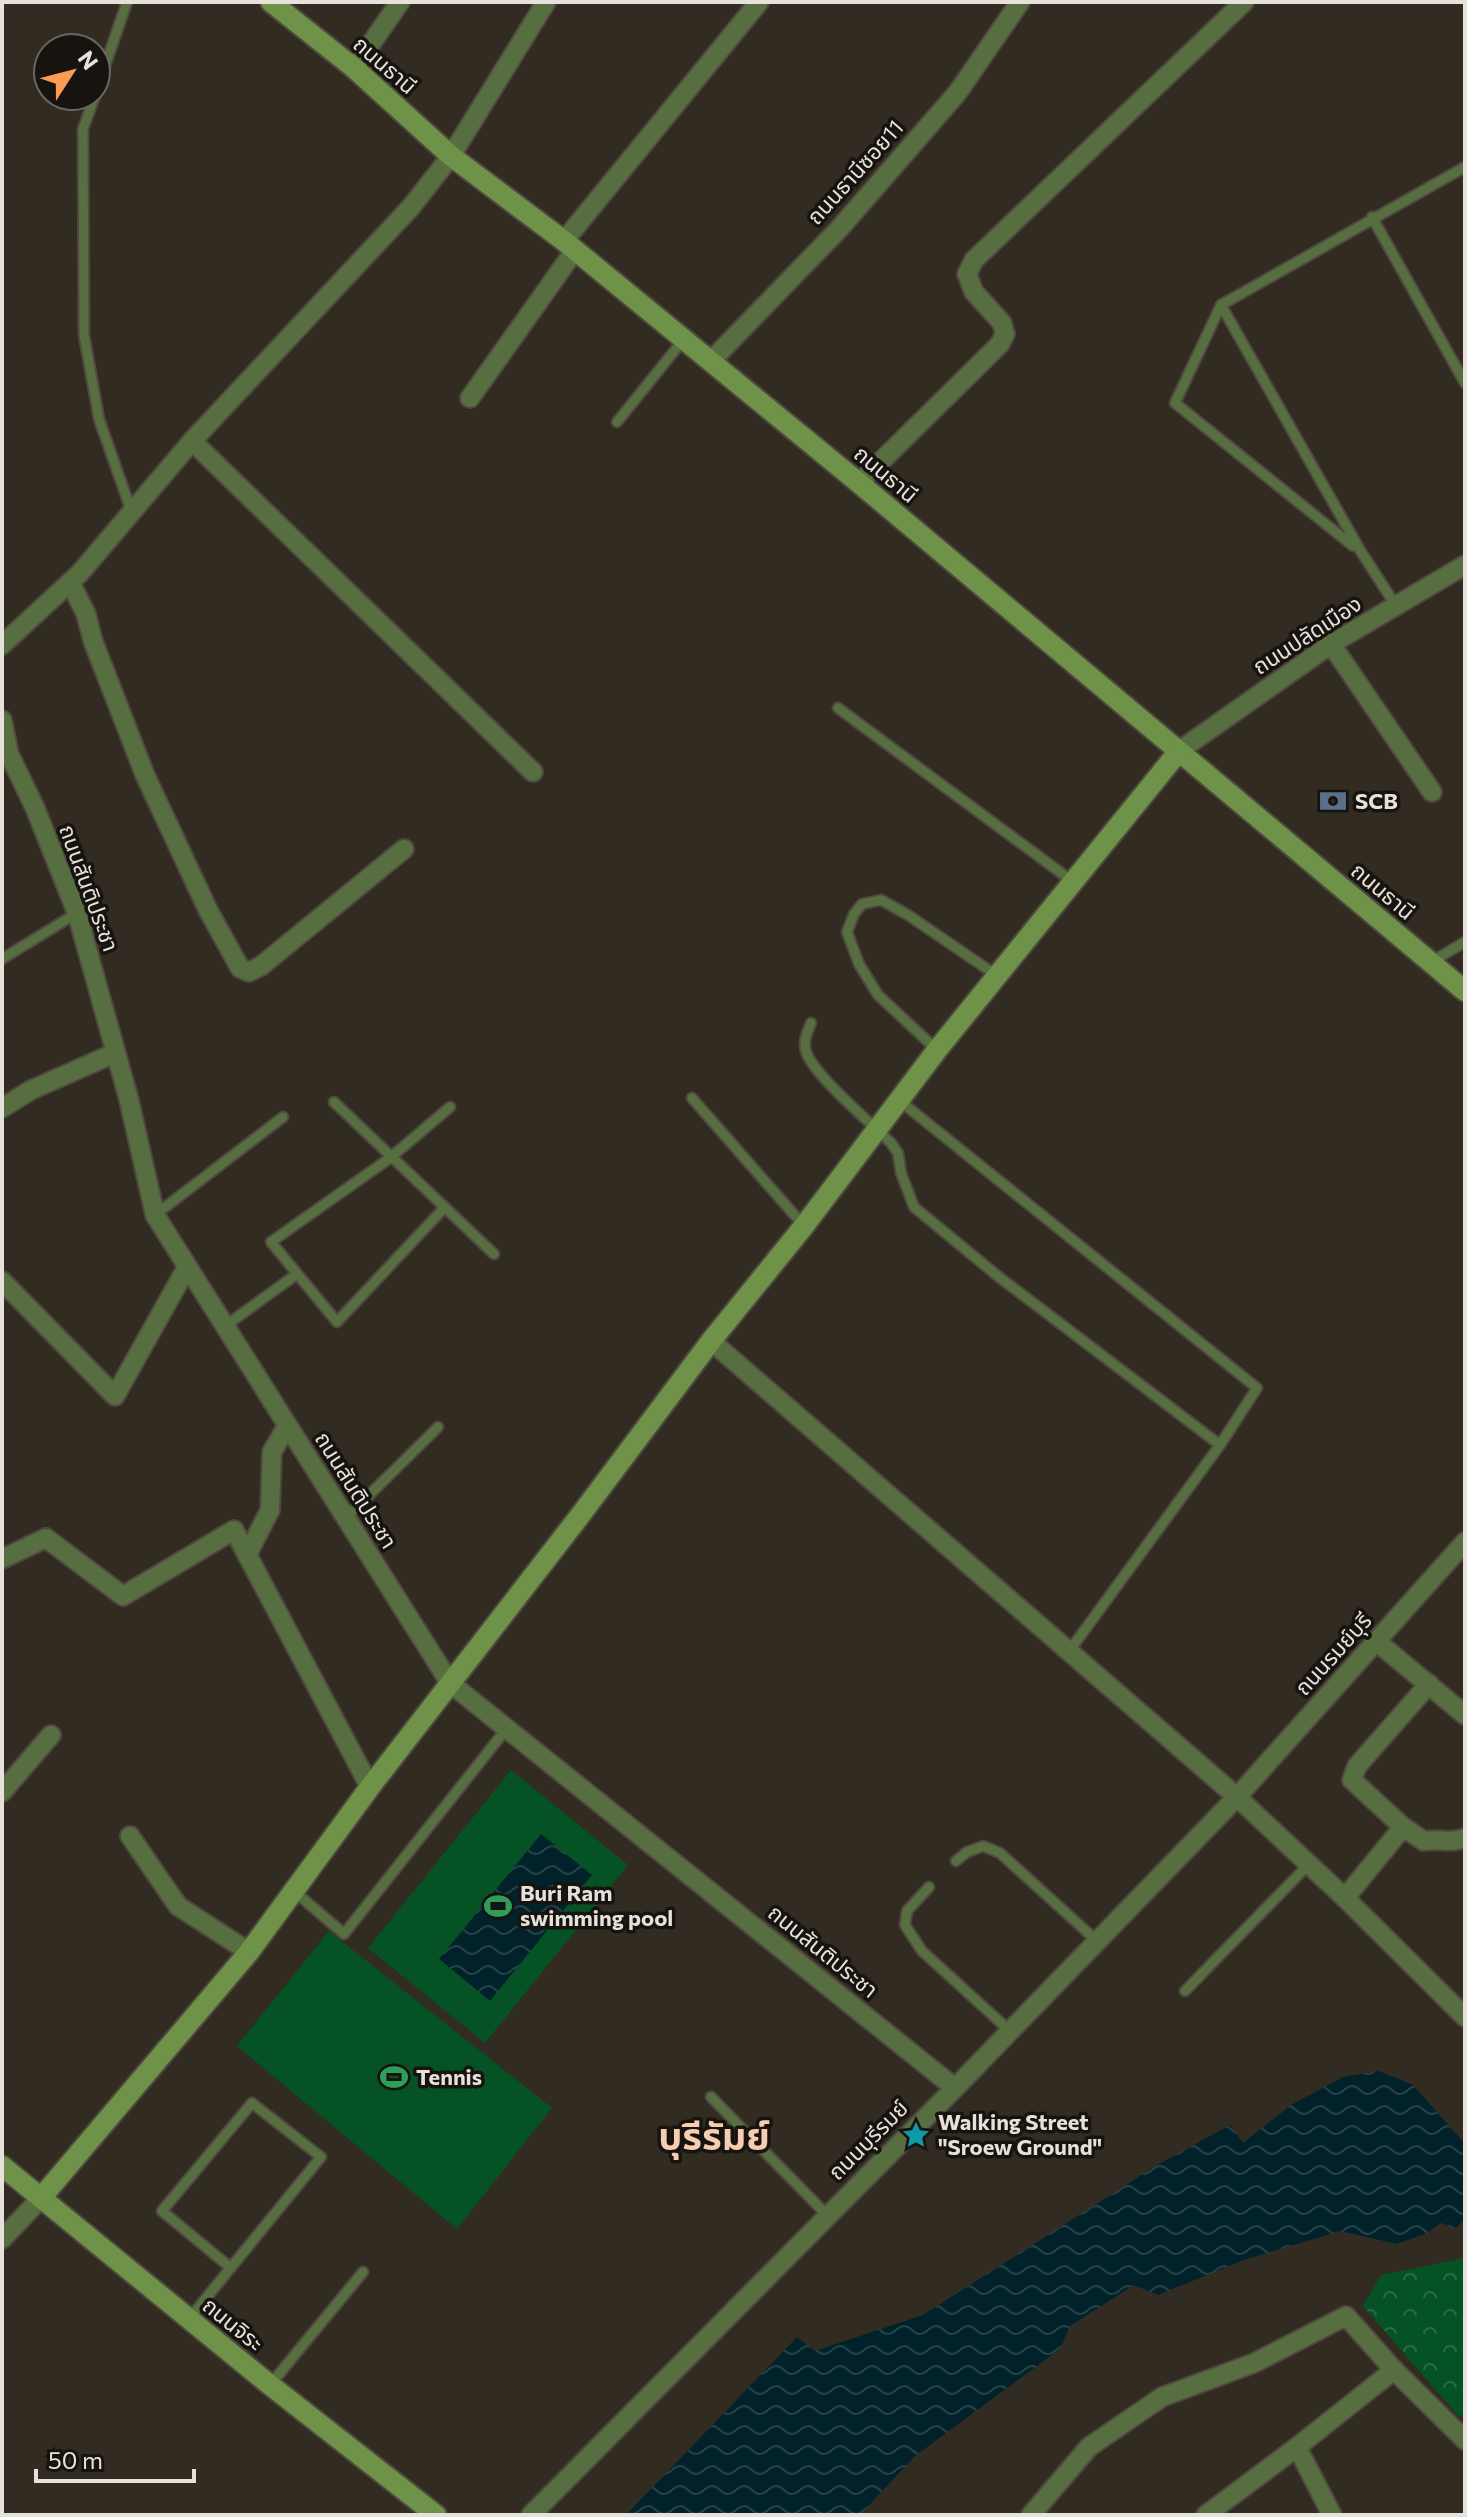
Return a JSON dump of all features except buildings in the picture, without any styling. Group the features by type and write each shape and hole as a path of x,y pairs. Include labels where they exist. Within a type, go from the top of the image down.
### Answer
{"street":[{"name":"ถนนธานี","path":"271,2 354,68 451,156 569,246 859,483 1465,991"},
{"path":"354,68 400,2"},
{"path":"2,645 70,582 192,441 411,207 451,156 546,2"},
{"path":"470,398 569,246 759,2"},
{"name":"ถนนธานีซอย11","path":"711,361 840,228 958,92 1020,2"},
{"path":"859,483 1000,344 1005,334 1002,323 974,292 967,274 974,260 1244,2"},
{"path":"192,441 533,772"},
{"name":"ถนนปลัดเมือง","path":"1179,751 1331,644 1465,565"},
{"path":"70,582 86,614 93,641 145,775 208,910 240,968 249,972 261,966 404,849"},
{"path":"1331,644 1432,792"},
{"name":"ถนนสันติประชา","path":"2,720 6,756 35,808 77,913 129,1100 155,1215 186,1269 450,1683 955,2088"},
{"path":"2,2239 41,2198 249,1952 370,1787 711,1341 804,1226 937,1050 1179,751"},
{"path":"2,1108 31,1090 115,1053"},
{"path":"2,1281 115,1396 186,1269"},
{"path":"711,1341 1237,1797 1465,2016"},
{"path":"247,1555 270,1510 272,1452 287,1426"},
{"path":"2,1559 46,1538 123,1596 234,1530 370,1787"},
{"name":"ถนนรมย์บุรี","path":"1237,1797 1465,1542"},
{"path":"1376,1641 1465,1715"},
{"path":"1429,1684 1357,1766 1352,1780 1403,1827 1424,1841 1437,1838 1454,1843 1465,1838"},
{"path":"2,1792 51,1735"},
{"name":"ถนนบุรีรมย์","path":"531,2515 955,2088 1237,1797"},
{"path":"1345,1898 1403,1827"},
{"path":"130,1836 178,1906 249,1952"},
{"name":"ถนนจิระ","path":"2,2166 270,2385 436,2515"},
{"path":"1031,2515 1089,2447 1162,2397 1254,2363 1346,2316 1394,2370 1465,2440"},
{"path":"1206,2515 1394,2370"},
{"path":"1297,2447 1332,2515"}],"lane":[{"path":"112,45 127,2"},
{"path":"89,112 83,129 84,335 99,419 132,513"},
{"path":"1360,550 1175,403 1221,305 1465,167"},
{"path":"1372,217 1465,383"},
{"path":"1221,305 1360,550 1396,606"},
{"path":"617,422 684,339"},
{"path":"838,708 1072,881"},
{"path":"937,1050 878,995 859,964 847,932 862,904 881,900 997,976"},
{"path":"2,959 77,913"},
{"path":"1431,962 1465,942"},
{"path":"811,1023 805,1038 807,1054 832,1086 898,1153 901,1173 914,1207 999,1277 1220,1445"},
{"path":"692,1098 804,1226"},
{"path":"900,1101 1257,1388 1220,1445 1070,1650"},
{"path":"334,1102 494,1254"},
{"path":"444,1208 337,1322 271,1242 390,1158 450,1107"},
{"path":"155,1215 283,1117"},
{"path":"224,1327 297,1274"},
{"path":"346,1518 438,1427"},
{"path":"293,1891 344,1934 507,1728"},
{"path":"956,1861 967,1852 983,1846 1000,1853 1097,1941"},
{"path":"1185,1991 1309,1864"},
{"path":"929,1887 907,1911 905,1925 922,1951 1010,2031"},
{"path":"711,2097 827,2215"},
{"path":"189,2319 231,2268 321,2157 252,2103 162,2211 231,2268"},
{"path":"270,2385 363,2272"}],"green space":[{"name":"Buri Ram swimming pool","path":"511,1770 628,1865 485,2043 368,1948"},
{"name":"Tennis","path":"329,1931 552,2108 457,2229 237,2046"},
{"path":"1465,2258 1465,2413 1459,2417 1363,2306 1381,2275"}],"water":[{"path":"541,1834 592,1875 490,2001 439,1959"},
{"path":"1379,2071 1413,2085 1465,2144 1465,2218 1456,2228 1441,2223 1427,2233 1397,2244 1340,2231 1244,2260 1158,2295 1134,2285 1070,2326 1060,2349 915,2456 860,2515 626,2515 797,2337 815,2351 923,2315 1159,2164 1230,2125 1243,2143 1291,2105 1343,2077"}],"place":[{"name":"SCB","path":"1333,801"},
{"name":"Buri Ram swimming pool","path":"498,1906"},
{"name":"Tennis","path":"394,2077"},
{"name":"Walking Street \"Sroew Ground\"","path":"916,2135"}],"district":[{"name":"บุรีรัมย์","path":"714,2137"}]}
